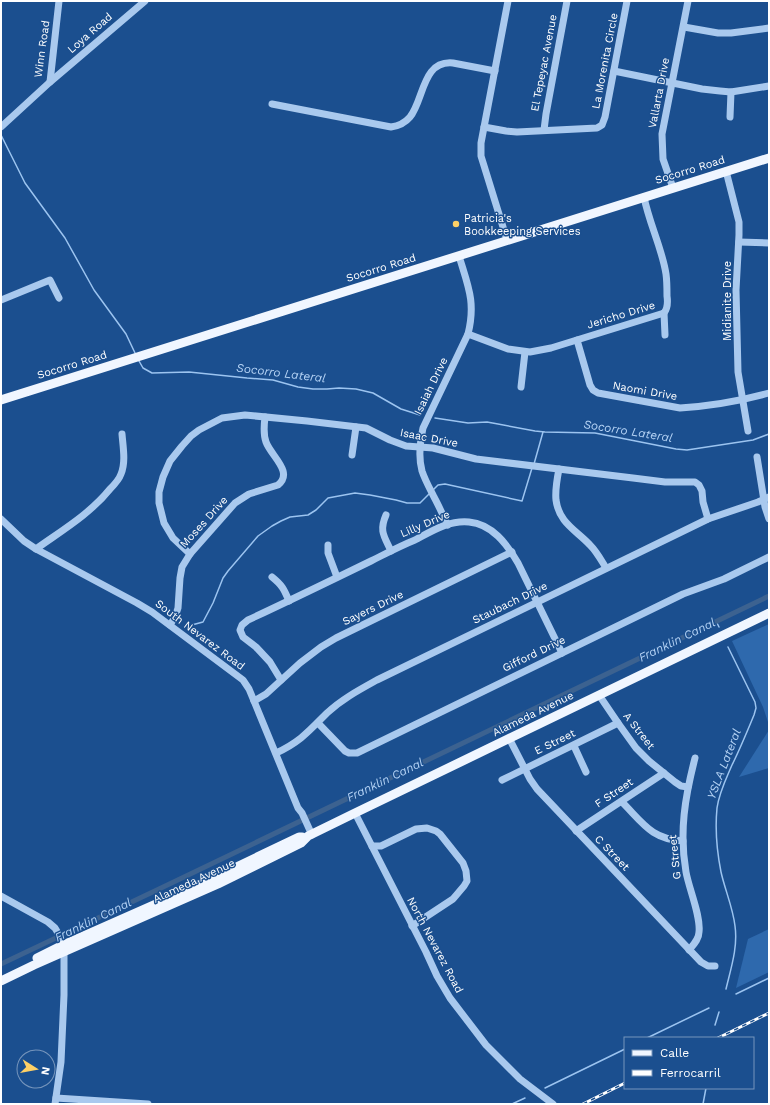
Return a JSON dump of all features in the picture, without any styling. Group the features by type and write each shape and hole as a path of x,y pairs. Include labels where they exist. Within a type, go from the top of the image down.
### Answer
{"main road":[{"name":"Socorro Road","path":"1,400 769,158"},
{"name":"Alameda Avenue","path":"1,975 63,946 218,884 301,843 309,834 769,613"},
{"name":"Alameda Avenue","path":"1,981 63,946"}],"street":[{"name":"Winn Road","path":"1,127 50,82 59,1"},
{"name":"Loya Road","path":"50,82 145,1"},
{"path":"508,1 481,143 481,156 508,240"},
{"name":"El Tepeyac Avenue","path":"544,130 567,1"},
{"name":"La Morenita Circle","path":"484,127 517,132 597,128 601,126 605,117 627,1"},
{"name":"Vallarta Drive","path":"673,188 663,159 662,140 688,1"},
{"path":"684,27 718,33 731,33 769,28"},
{"path":"272,104 373,124 391,127 398,126 410,117 427,78 432,71 440,65 447,63 495,71"},
{"path":"614,71 702,89 731,92 769,86"},
{"path":"730,117 731,92"},
{"name":"Midianite Drive","path":"726,171 739,222 736,280 738,372 748,431"},
{"name":"Jericho Drive","path":"468,334 508,349 525,352 536,351 551,348 664,313 668,306 666,275 644,197"},
{"path":"739,242 769,243"},
{"name":"Isaiah Drive","path":"448,525 422,472 420,460 420,439 426,419 468,334 472,315 471,296 459,256"},
{"path":"1,300 50,280 59,298"},
{"path":"664,313 665,335"},
{"name":"Naomi Drive","path":"577,340 590,385 593,390 598,393 680,408 742,399 769,393"},
{"path":"520,387 525,352"},
{"name":"Isaac Drive","path":"190,554 173,538 164,523 159,507 159,492 163,476 170,461 191,436 204,427 222,418 245,415 356,426 366,428 406,446 432,448 468,457 665,482 695,482 700,486 702,491 703,502 708,520"},
{"name":"Moses Drive","path":"170,625 178,608 182,567 190,554 235,503 249,494 278,485 284,478 284,472 266,442 264,430 265,417"},
{"path":"352,455 356,426"},
{"path":"36,549 90,510 114,485 123,468 124,461 122,434"},
{"path":"757,457 767,498 765,507 769,519"},
{"path":"559,469 556,500 561,516 572,530 591,546 606,568"},
{"name":"Staubach Drive","path":"276,753 304,737 327,713 352,693 377,680 708,520 767,498"},
{"name":"Lilly Drive","path":"386,515 382,528 383,534 391,551"},
{"name":"South Nevarez Road","path":"2,522 36,549 145,607 238,676 249,690 254,700 309,834"},
{"name":"Lilly Drive","path":"281,680 270,662 243,637 240,630 242,625 248,620 437,528 459,522 469,522 480,525 495,533 512,552 562,653"},
{"path":"328,545 328,553 337,577"},
{"name":"Sayers Drive","path":"254,700 266,694 300,663 336,638 512,552"},
{"name":"Gifford Drive","path":"318,723 345,751 349,753 357,753 683,594 724,578 769,557"},
{"path":"272,577 282,587 289,601"},
{"name":"A Street","path":"599,695 618,724 640,752 678,784 688,787"},
{"name":"E Street","path":"502,780 618,724"},
{"name":"C Street","path":"509,738 537,789 689,950 704,964 708,966 715,966"},
{"path":"574,746 586,772"},
{"name":"G Street","path":"689,950 697,940 699,932 699,925 684,860 683,841 684,813 695,758"},
{"name":"F Street","path":"576,832 664,773"},
{"path":"622,802 652,832 670,839 683,841"},
{"name":"North Nevarez Road","path":"355,813 444,989 486,1045 520,1079 552,1104"},
{"path":"372,846 381,846 416,829 432,829 440,834 465,867 467,881 458,895 412,926"},
{"path":"1,896 48,922 57,931 63,946 63,1033 56,1101 148,1104"}],"shaded area":[{"path":"769,624 769,725 763,707 732,641"},
{"path":"769,730 769,768 739,777"},
{"path":"769,929 769,972 736,988 748,939"}],"waterway":[{"name":"Socorro Lateral","path":"1,135 25,183 65,238 94,290 126,334 135,353"},
{"name":"Socorro Lateral","path":"139,361 143,368 152,373 189,372 273,380 298,387 313,389 356,389 373,393 401,409 420,415"},
{"name":"Socorro Lateral","path":"435,418 468,423 487,422 545,432 595,433 687,450 753,440 769,434"},
{"path":"534,464 543,432"},
{"path":"433,490 438,485 445,484 522,501 532,468"},
{"path":"188,626 203,622 213,603 223,578 228,571 258,536 281,521 290,517 308,515 316,510 328,498 355,493 407,503 420,503 429,494"},
{"name":"Franklin Canal","path":"1,964 769,596"},
{"name":"YSLA Lateral","path":"716,621 719,627"},
{"name":"YSLA Lateral","path":"726,989 734,958 736,934 733,912 718,857 716,816 719,797 723,786 756,708 755,702 728,647"},
{"path":"736,994 769,978"},
{"path":"649,1037 709,1008"},
{"name":"YSLA Lateral","path":"715,1025 719,1012"},
{"path":"545,1088 624,1049"},
{"name":"YSLA Lateral","path":"703,1104 706,1089"},
{"path":"512,1104 525,1098"}],"railway":[{"path":"720,1037 769,1013"},
{"path":"583,1104 624,1084"}],"place":[{"name":"Patricia's Bookkeeping Services","path":"456,224"}]}
